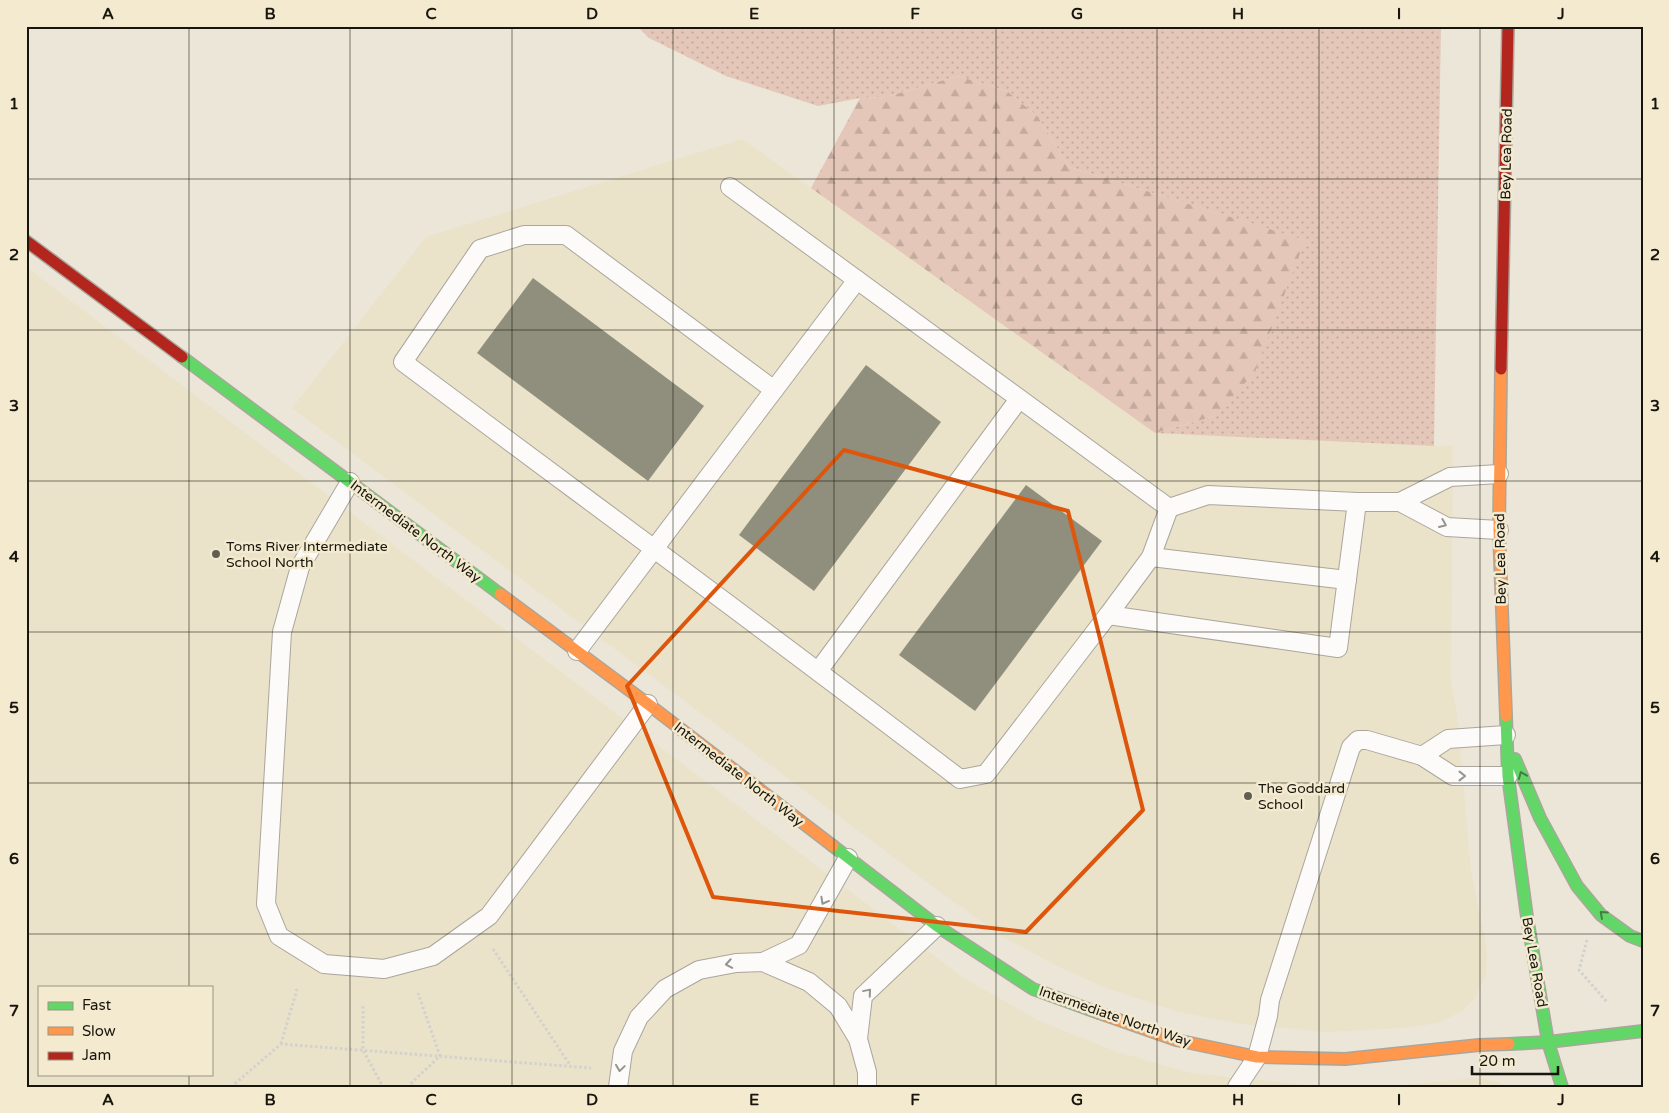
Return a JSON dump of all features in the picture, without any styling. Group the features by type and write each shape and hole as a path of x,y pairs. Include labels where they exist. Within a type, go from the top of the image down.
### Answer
{"street":[{"name":"Bey Lea Road","path":"1508,26 1499,474 1499,530 1508,776 1527,917 1548,1042 1562,1087"},
{"name":"Intermediate North Way","path":"26,241 648,704 937,926 1033,989 1176,1040 1257,1057 1345,1059 1479,1045 1548,1042 1643,1031"},
{"path":"1506,735 1540,818 1577,886 1601,915 1630,936 1643,942"}],"lane":[{"path":"730,187 1169,508"},
{"path":"774,390 566,235 524,235 480,249 403,362 653,550 819,670 960,779 986,774 1151,557 1169,508"},
{"path":"577,651 857,280"},
{"path":"819,670 1020,398"},
{"path":"1169,508 1208,495 1357,502 1400,502 1450,477 1499,474"},
{"path":"350,482 300,567 282,632 266,904 279,936 324,964 384,969 433,956 489,916 648,704"},
{"path":"1108,615 1338,648 1357,502"},
{"path":"1400,502 1447,527 1499,530"},
{"path":"1151,557 1347,580"},
{"path":"1422,756 1448,739 1506,735"},
{"path":"1237,1087 1257,1057 1268,1016 1270,1000 1351,747 1358,740 1367,740 1422,756 1453,776 1508,776"},
{"path":"618,1087 623,1051 639,1017 665,989 698,970 736,963 763,962 799,945 848,858"},
{"path":"858,1039 863,996 937,926"},
{"path":"763,962 809,982 838,1006 858,1039 867,1072 867,1087"}],"path":[{"path":"1588,934 1579,970 1607,1002"},
{"path":"493,949 570,1066"},
{"path":"231,1087 281,1044 297,990"},
{"path":"418,993 440,1056"},
{"path":"363,1006 363,1050 383,1087"},
{"path":"281,1044 591,1068"},
{"path":"407,1087 440,1056"}],"highlighted area":[{"path":"844,450 1068,511 1143,810 1026,932 713,897 627,686"}],"shaded area":[{"path":"742,139 1155,433 1453,446 1451,681 1458,720 1471,872 1487,950 1486,973 1476,997 1462,1011 1439,1023 1401,1028 1328,1032 1242,1024 1178,1012 1106,988 1061,968 1007,939 948,898 292,408 426,237"},
{"name":"Toms River Intermediate School North","path":"26,267 962,977 1037,1020 1117,1052 1191,1073 1326,1087 26,1087"},
{"path":"1477,1078 1498,1082 1507,1087 1383,1087"}],"green space":[{"path":"637,26 1441,26 1434,446 1155,433 1215,416 1304,240 1069,167 1038,117 1007,91 958,76 886,97 860,98 818,106 726,76 649,38"},
{"path":"958,76 1007,91 1038,117 1069,167 1305,240 1255,372 1215,416 1155,433 811,188 860,98 886,97"}],"building":[{"path":"533,278 704,406 648,481 477,353"},
{"path":"866,365 941,422 814,591 739,535"},
{"path":"1026,485 1102,541 975,711 899,655"}],"traffic: fast":[{"path":"182,357 500,594"},
{"path":"1506,716 1508,776 1527,917 1548,1042 1562,1087"},
{"path":"1515,759 1540,818 1577,886 1601,915 1630,936 1643,941"},
{"path":"833,846 937,926 1033,989 1099,1013"},
{"path":"1509,1044 1548,1042 1643,1031"}],"traffic: slow":[{"path":"1501,369 1499,530 1506,716"},
{"path":"500,594 648,704 833,846"},
{"path":"1099,1013 1176,1040 1257,1057 1345,1059 1479,1045 1509,1044"}],"traffic: jam":[{"path":"1501,369 1508,26"},
{"path":"26,241 182,357"}],"place":[{"name":"Toms River Intermediate School North","path":"216,554"},
{"name":"The Goddard School","path":"1248,796"}]}
